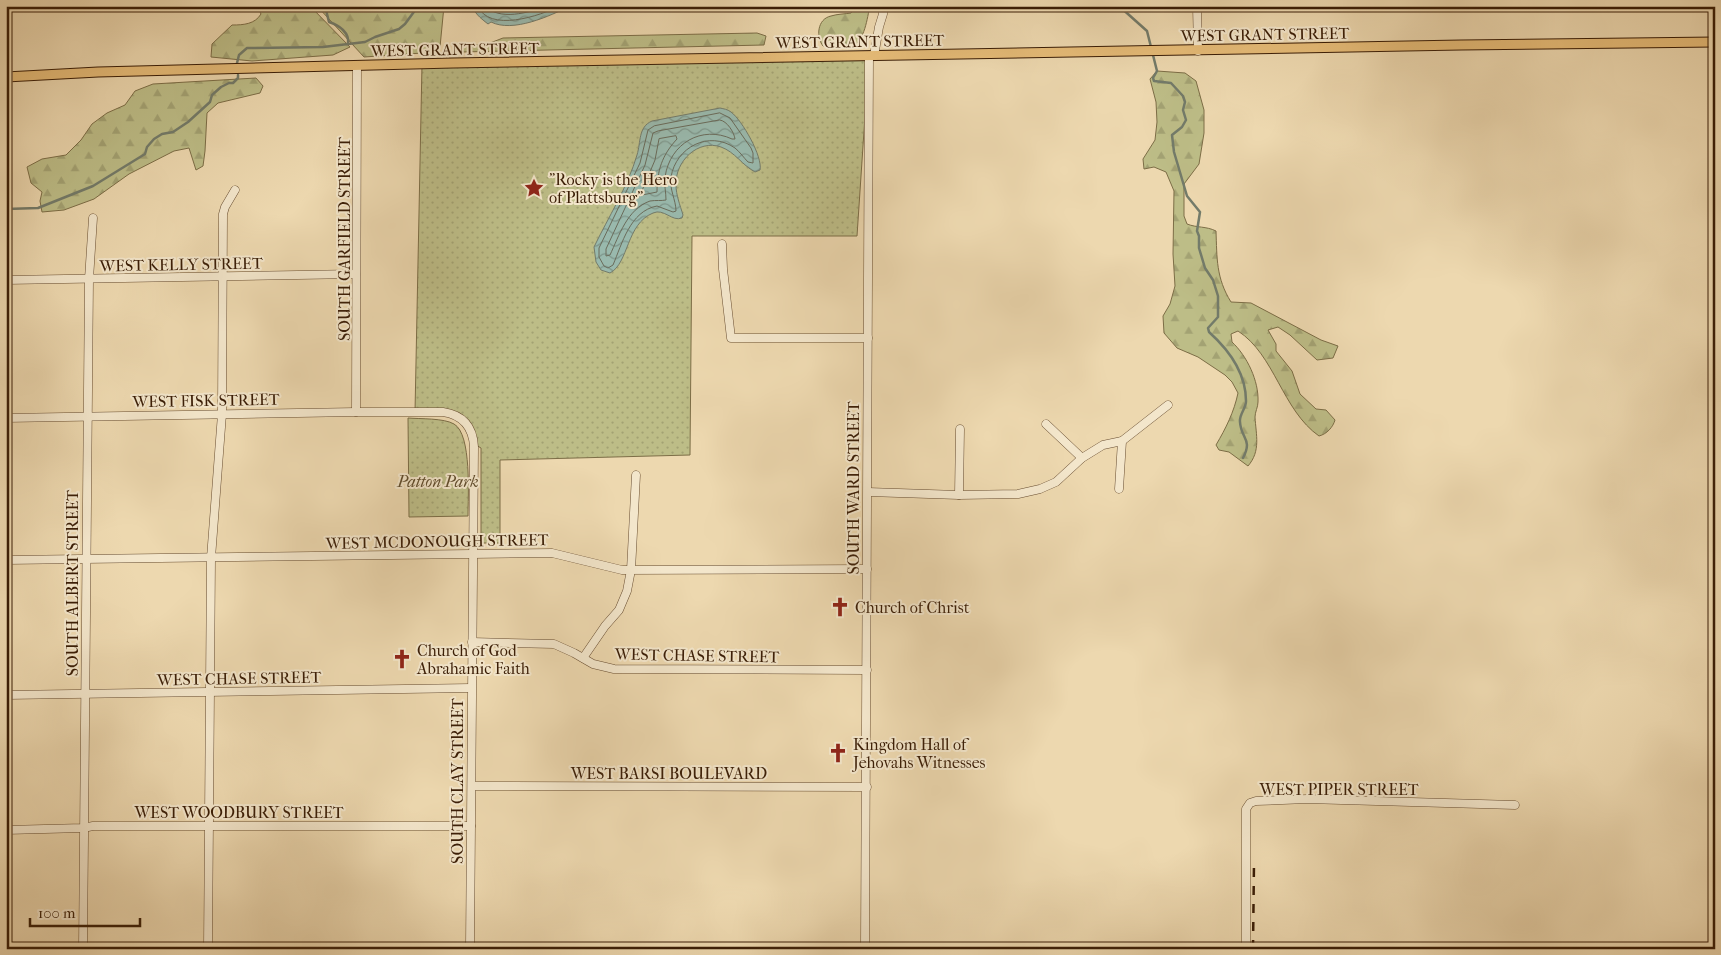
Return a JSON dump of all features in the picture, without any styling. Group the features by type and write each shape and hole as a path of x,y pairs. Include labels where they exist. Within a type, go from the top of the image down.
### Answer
{"main road":[{"name":"WEST GRANT STREET","path":"6,77 89,72 357,66 1715,42"}],"street":[{"name":"SOUTH WARD STREET","path":"865,949 871,56 883,6"},
{"path":"1197,6 1198,51"},
{"name":"SOUTH GARFIELD STREET","path":"356,412 357,66"},
{"path":"208,949 211,558 222,414 223,214 234,190"},
{"name":"SOUTH ALBERT STREET","path":"83,949 89,279 93,218"},
{"path":"722,244 731,338 868,338"},
{"name":"WEST KELLY STREET","path":"6,280 356,274"},
{"path":"868,492 1018,494 1040,489 1056,482 1082,458 1103,445 1122,442 1168,405"},
{"name":"WEST FISK STREET","path":"6,418 421,412"},
{"name":"SOUTH CLAY STREET","path":"421,412 443,412 456,415 464,420 472,432 474,447 470,949"},
{"path":"1046,424 1082,458"},
{"path":"959,494 960,429"},
{"path":"1119,489 1122,442"},
{"path":"583,658 624,600 630,580 636,475"},
{"name":"WEST MCDONOUGH STREET","path":"6,560 552,553 570,556 613,569 631,570 867,569"},
{"name":"WEST CHASE STREET","path":"472,642 554,644 593,664 614,669 867,670"},
{"name":"WEST CHASE STREET","path":"6,695 471,688"},
{"name":"WEST BARSI BOULEVARD","path":"472,786 867,787"},
{"name":"WEST PIPER STREET","path":"1246,949 1246,809 1250,803 1256,801 1307,799 1515,805"},
{"name":"WEST WOODBURY STREET","path":"6,830 83,828 93,826 472,826"}],"green space":[{"path":"257,6 310,6 350,47 333,55 252,61 211,57 212,44 232,25 249,23 259,17 261,14"},
{"path":"317,6 444,6 440,47 437,52 364,57"},
{"path":"855,6 870,6 865,29 860,39 849,47 823,46 819,38 820,24 826,18 833,15 851,13"},
{"path":"757,33 766,36 764,45 461,52 463,47 490,43 503,38"},
{"name":"Patton Park","path":"869,56 857,236 692,236 690,455 500,460 500,543 481,543 481,448 474,444 460,417 415,412 422,64"},
{"path":"1157,71 1185,73 1196,81 1204,110 1204,133 1199,164 1184,184 1184,216 1187,224 1216,231 1220,276 1222,285 1231,302 1251,303 1321,340 1338,346 1333,358 1317,360 1290,335 1278,327 1268,330 1276,344 1276,351 1292,371 1300,394 1316,409 1326,410 1335,420 1325,434 1319,436 1306,425 1296,412 1270,368 1251,341 1238,331 1231,334 1232,342 1243,354 1251,369 1258,394 1255,417 1256,449 1255,455 1248,466 1229,452 1219,450 1216,445 1229,420 1238,393 1232,382 1198,357 1177,348 1164,333 1163,316 1170,304 1175,286 1173,254 1174,191 1166,172 1154,167 1144,169 1143,159 1155,140 1157,122 1156,102 1150,79"},
{"path":"256,78 263,86 260,93 218,103 207,113 203,166 196,170 189,148 174,151 129,174 94,199 64,210 42,212 40,201 42,192 31,183 27,167 42,159 66,155 81,140 92,124 107,113 125,105 135,91 153,84"},
{"name":"Patton Park","path":"408,418 450,422 460,430 464,440 468,467 468,516 409,517"}],"water":[{"path":"476,6 570,6 531,22 510,26 491,22 488,24 474,11 473,8"},
{"path":"720,108 736,116 746,130 755,148 760,170 755,172 721,147 712,145 696,149 684,160 677,176 676,189 683,215 682,218 678,219 657,212 644,218 633,234 616,268 610,273 601,270 596,262 594,247 633,167 644,127 652,121"}],"waterway":[{"path":"318,6 326,10 329,22 340,27 346,33 348,44"},
{"path":"237,63 239,55 247,48 323,47 365,42 399,29 416,9 423,6"},
{"path":"1119,6 1147,31 1157,71 1153,78 1154,81 1171,83 1183,96 1185,102 1183,110 1186,120 1182,127 1172,135 1174,152 1187,196 1200,212 1197,231 1199,248 1205,268 1213,280 1218,296 1218,317 1208,328 1209,332 1235,362 1243,381 1246,401 1240,422 1247,443 1243,458"},
{"path":"6,209 38,208 93,186 145,154 147,147 154,139 162,134 173,132 188,122 210,102 212,95 221,87 233,83 238,78 238,75"}],"railway":[{"path":"1253,949 1254,862"}],"place":[{"name":"\"Rocky is the Hero of Plattsburg\"","path":"534,188"},
{"name":"Church of Christ","path":"840,607"},
{"name":"Church of God Abrahamic Faith","path":"402,659"},
{"name":"Kingdom Hall of Jehovahs Witnesses","path":"838,753"}]}
